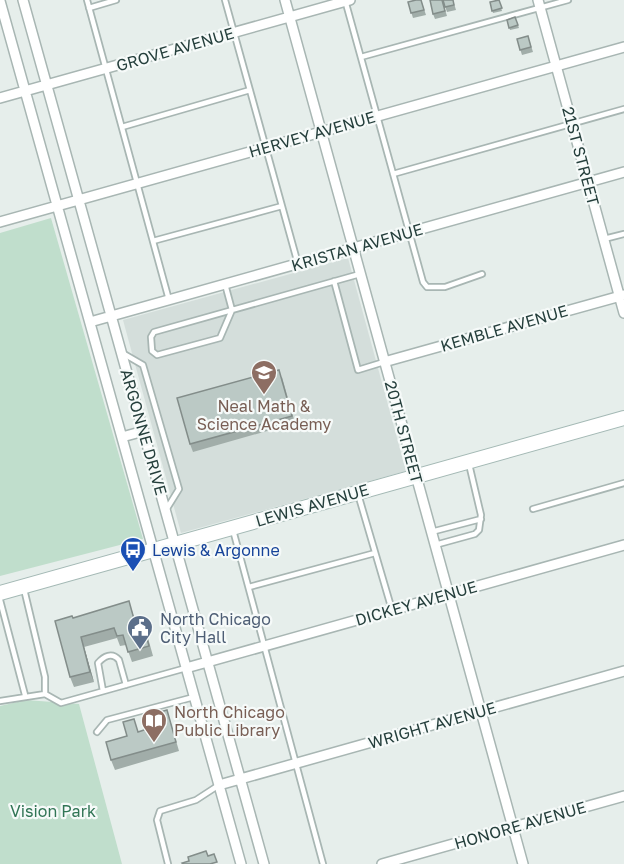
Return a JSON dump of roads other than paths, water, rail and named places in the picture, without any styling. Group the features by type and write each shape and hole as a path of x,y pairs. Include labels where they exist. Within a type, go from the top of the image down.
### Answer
{"main road":[{"name":"LEWIS AVENUE","path":"0,593 624,418"}],"street":[{"name":"ARGONNE DRIVE","path":"23,0 264,864"},
{"name":"20TH STREET","path":"285,0 523,864"},
{"name":"GROVE AVENUE","path":"0,98 347,0"},
{"name":"ARGONNE DRIVE","path":"0,2 241,864"},
{"name":"21ST STREET","path":"539,4 622,296 624,313"},
{"name":"HERVEY AVENUE","path":"0,222 624,47"},
{"name":"KRISTAN AVENUE","path":"90,322 624,172"},
{"name":"KEMBLE AVENUE","path":"384,362 622,296"},
{"path":"122,437 144,431"},
{"name":"DICKEY AVENUE","path":"186,668 624,545"},
{"name":"WRIGHT AVENUE","path":"219,785 624,671"},
{"name":"HONORE AVENUE","path":"382,864 624,796"}],"lane":[{"path":"87,0 169,300"},
{"path":"89,8 116,0"},
{"path":"225,0 298,264"},
{"path":"347,0 421,277 427,287 445,287 482,274"},
{"path":"361,57 539,4 568,0"},
{"path":"122,127 250,90"},
{"path":"393,174 624,109"},
{"path":"153,241 282,206"},
{"path":"604,239 624,234"},
{"path":"225,284 232,310 220,338 157,355 152,351 151,337 154,332 232,310 334,281 360,274"},
{"path":"334,281 358,370 384,362"},
{"path":"122,353 143,365 179,489 166,510"},
{"path":"435,545 475,534 479,530 480,519 468,462"},
{"path":"533,509 624,483"},
{"path":"357,492 392,610"},
{"path":"431,532 480,519"},
{"path":"233,527 323,864"},
{"path":"249,587 375,553"},
{"path":"23,586 45,677 45,694"},
{"path":"0,600 2,615 25,695"},
{"path":"103,691 97,668 98,663 106,656 116,657 119,660 126,685"},
{"path":"0,701 25,695 45,694 62,703 186,668"},
{"path":"97,732 107,720 194,697"},
{"path":"168,864 157,820 159,811 196,800 219,785"}],"place":[{"name":"Neal Math & Science Academy","path":"264,396"},
{"name":"Lewis & Argonne","path":"133,573"},
{"name":"North Chicago City Hall","path":"140,651"},
{"name":"North Chicago Public Library","path":"154,744"}],"park label":[{"name":"Vision Park","path":"53,811"}]}
